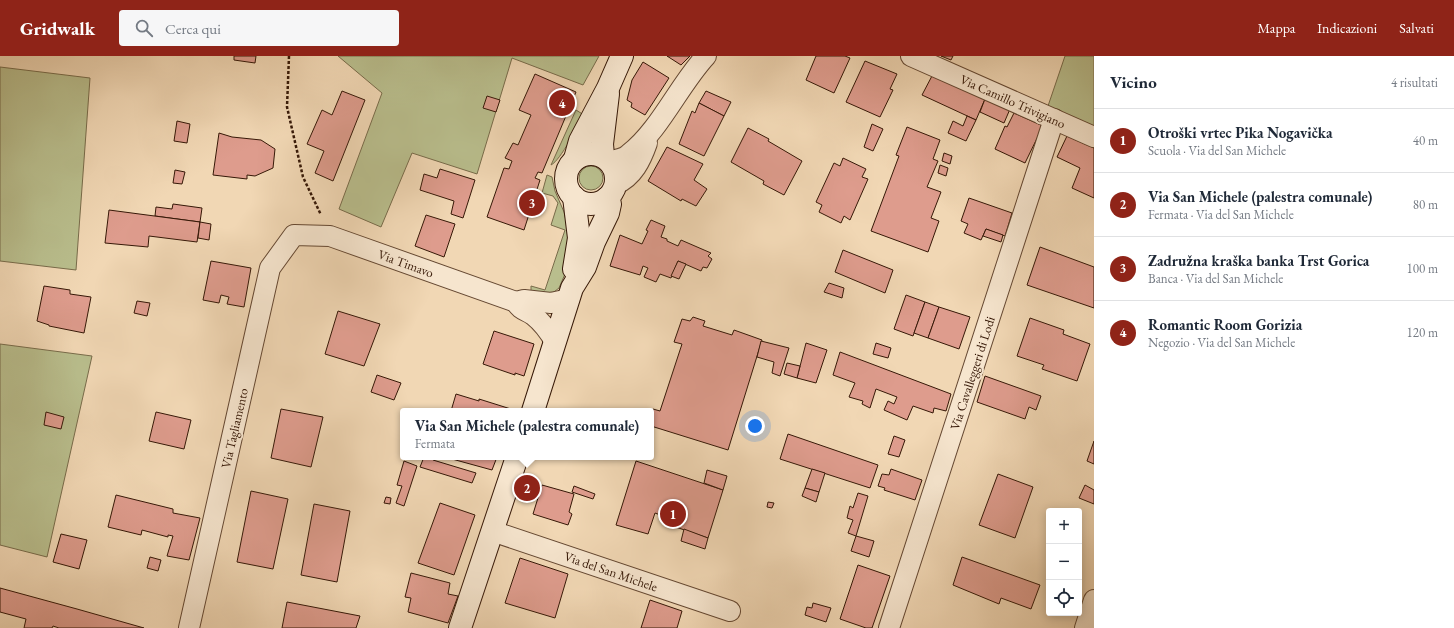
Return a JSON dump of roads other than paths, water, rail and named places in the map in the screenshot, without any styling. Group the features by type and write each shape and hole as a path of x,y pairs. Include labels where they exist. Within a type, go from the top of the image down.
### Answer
{"main road":[{"path":"575,160 580,141 608,88 622,56"},
{"path":"570,293 585,267 594,242 608,213 610,204 614,168 606,159 602,144 608,88"},
{"path":"606,159 593,154 583,155 569,166 566,182 569,191 574,197 582,202 591,204 600,202 612,191"},
{"path":"534,408 570,293 579,238 574,197"},
{"path":"460,628 516,460"}],"street":[{"path":"606,159 628,155 650,133 683,84 706,56"},
{"name":"Via Camillo Trivigiano","path":"911,56 1094,137"},
{"name":"Via Cavalleggeri di Lodi","path":"889,628 1054,119"},
{"path":"612,191 630,175 643,154 650,133"},
{"name":"Via Timavo","path":"294,235 330,236 516,302 524,300 533,302 551,302 570,293"},
{"name":"Via Tagliamento","path":"188,628 270,268 294,235"},
{"name":"Via Timavo","path":"516,302 520,309 531,314 547,328 555,342"},
{"name":"Via del San Michele","path":"492,531 730,611"},
{"path":"1085,628 1094,600"}],"place":[{"name":"Romantic Room Gorizia","path":"562,103"},
{"name":"Zadružna kraška banka Trst Gorica","path":"532,203"},
{"name":"Via San Michele (palestra comunale)","path":"527,488"},
{"name":"Otroški vrtec Pika Nogavička","path":"673,514"}]}
